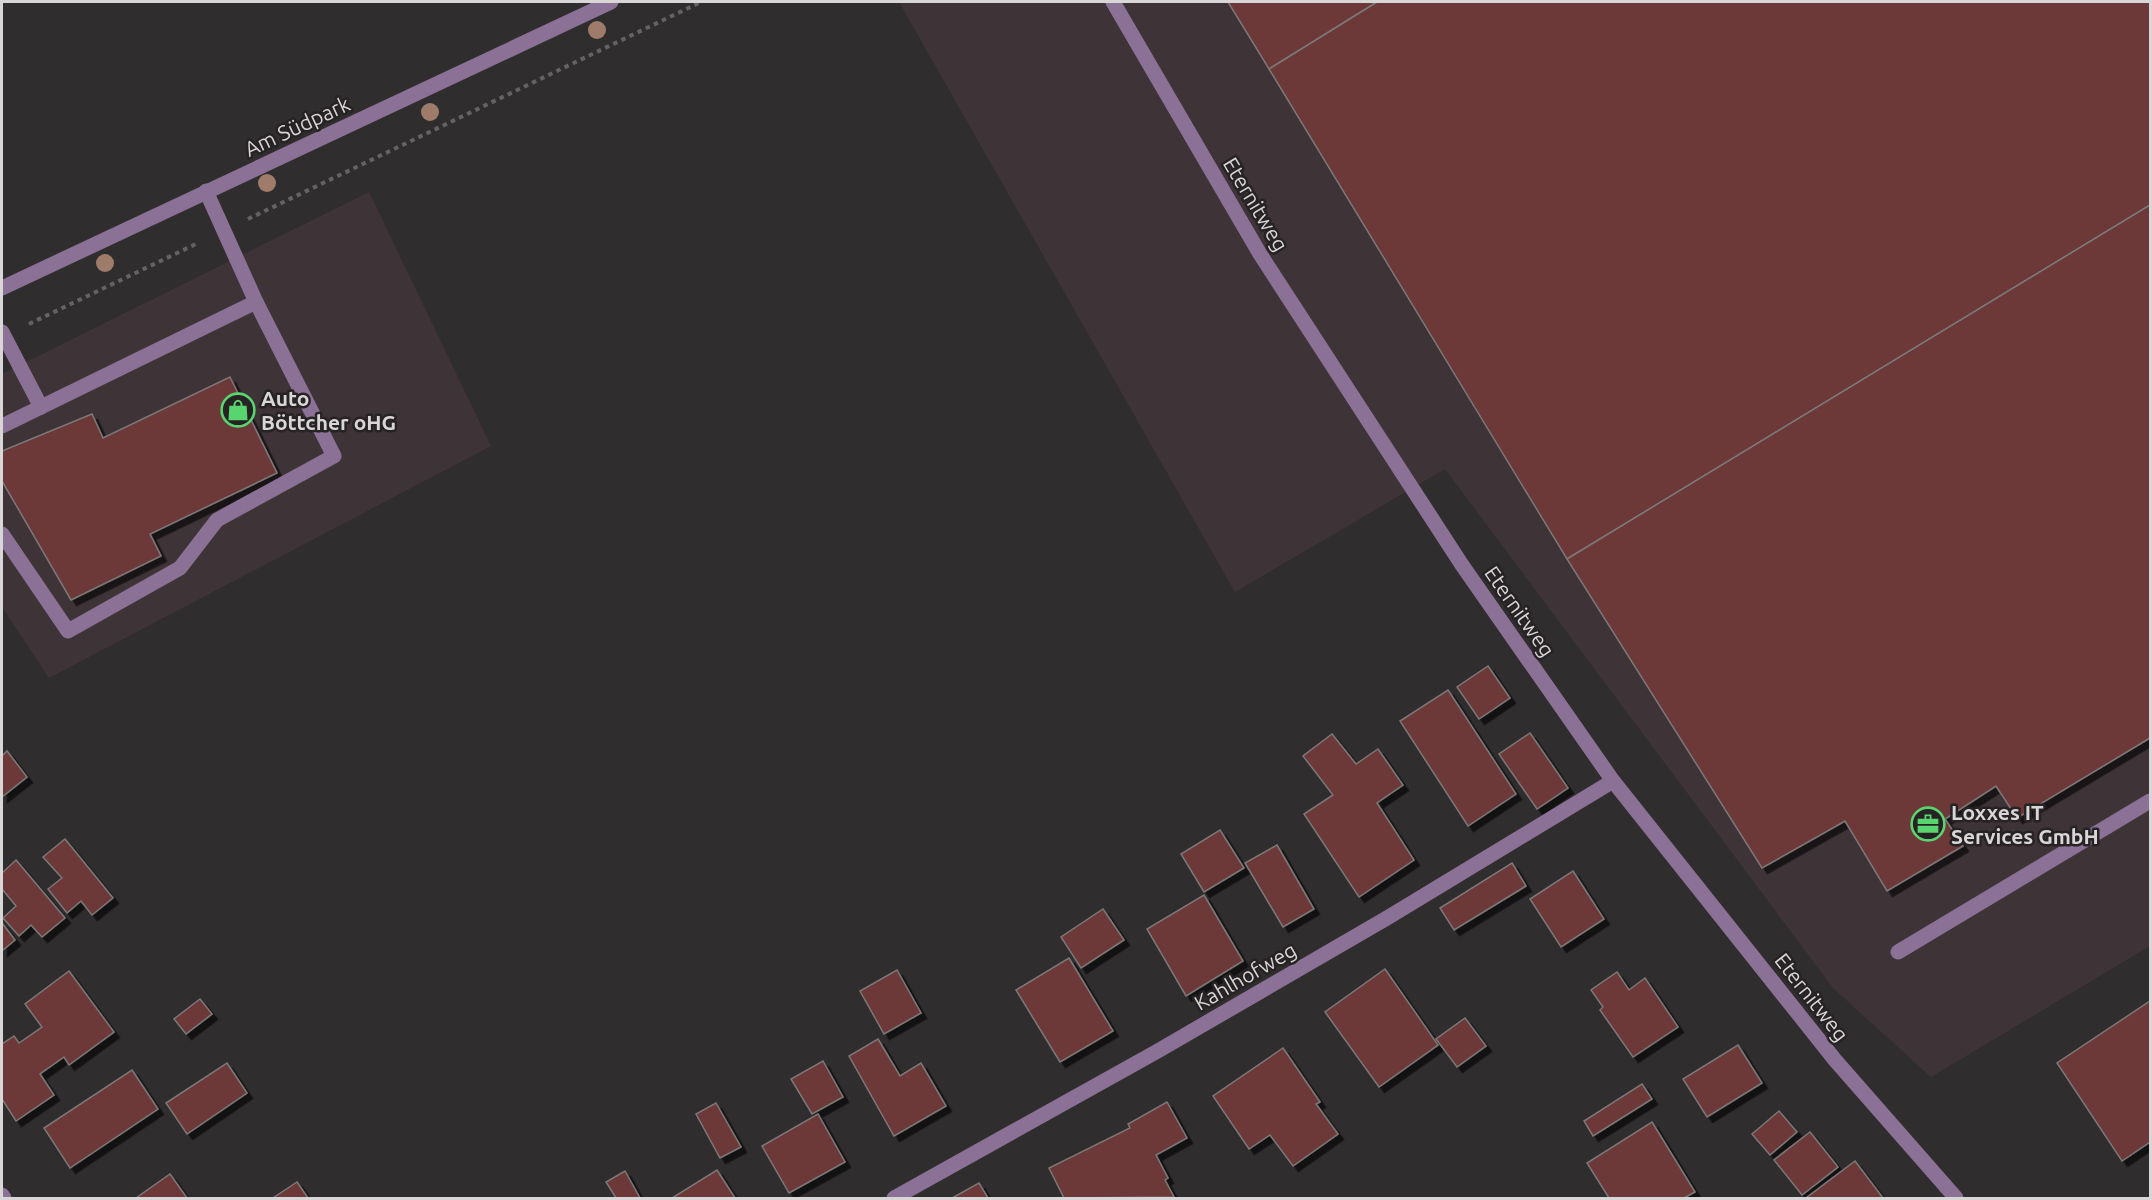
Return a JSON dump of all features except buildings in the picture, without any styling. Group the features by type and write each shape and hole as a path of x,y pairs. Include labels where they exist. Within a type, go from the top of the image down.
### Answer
{"street":[{"name":"Am Südpark","path":"2,288 612,2"},
{"name":"Eternitweg","path":"1113,2 1260,254 1462,565 1613,781 1835,1060 1956,1198"},
{"path":"2,534 68,632 180,568 217,520 334,456 256,302 206,191"},
{"path":"2,426 256,302"},
{"path":"3,335 41,407"},
{"name":"Kahlhofweg","path":"894,1198 1246,1000 1387,918 1613,781"},
{"path":"1898,952 2151,801"}],"path":[{"path":"3,335 701,2"}],"shaded area":[{"path":"899,2 2150,2 2150,946 1931,1077 1833,988 1445,469 1235,592"},
{"name":"Auto Böttcher oHG","path":"369,192 491,446 49,678 2,607 2,374"}],"place":[{"name":"Auto Böttcher oHG","path":"238,410"},
{"name":"Loxxes IT Services GmbH","path":"1928,824"}]}
